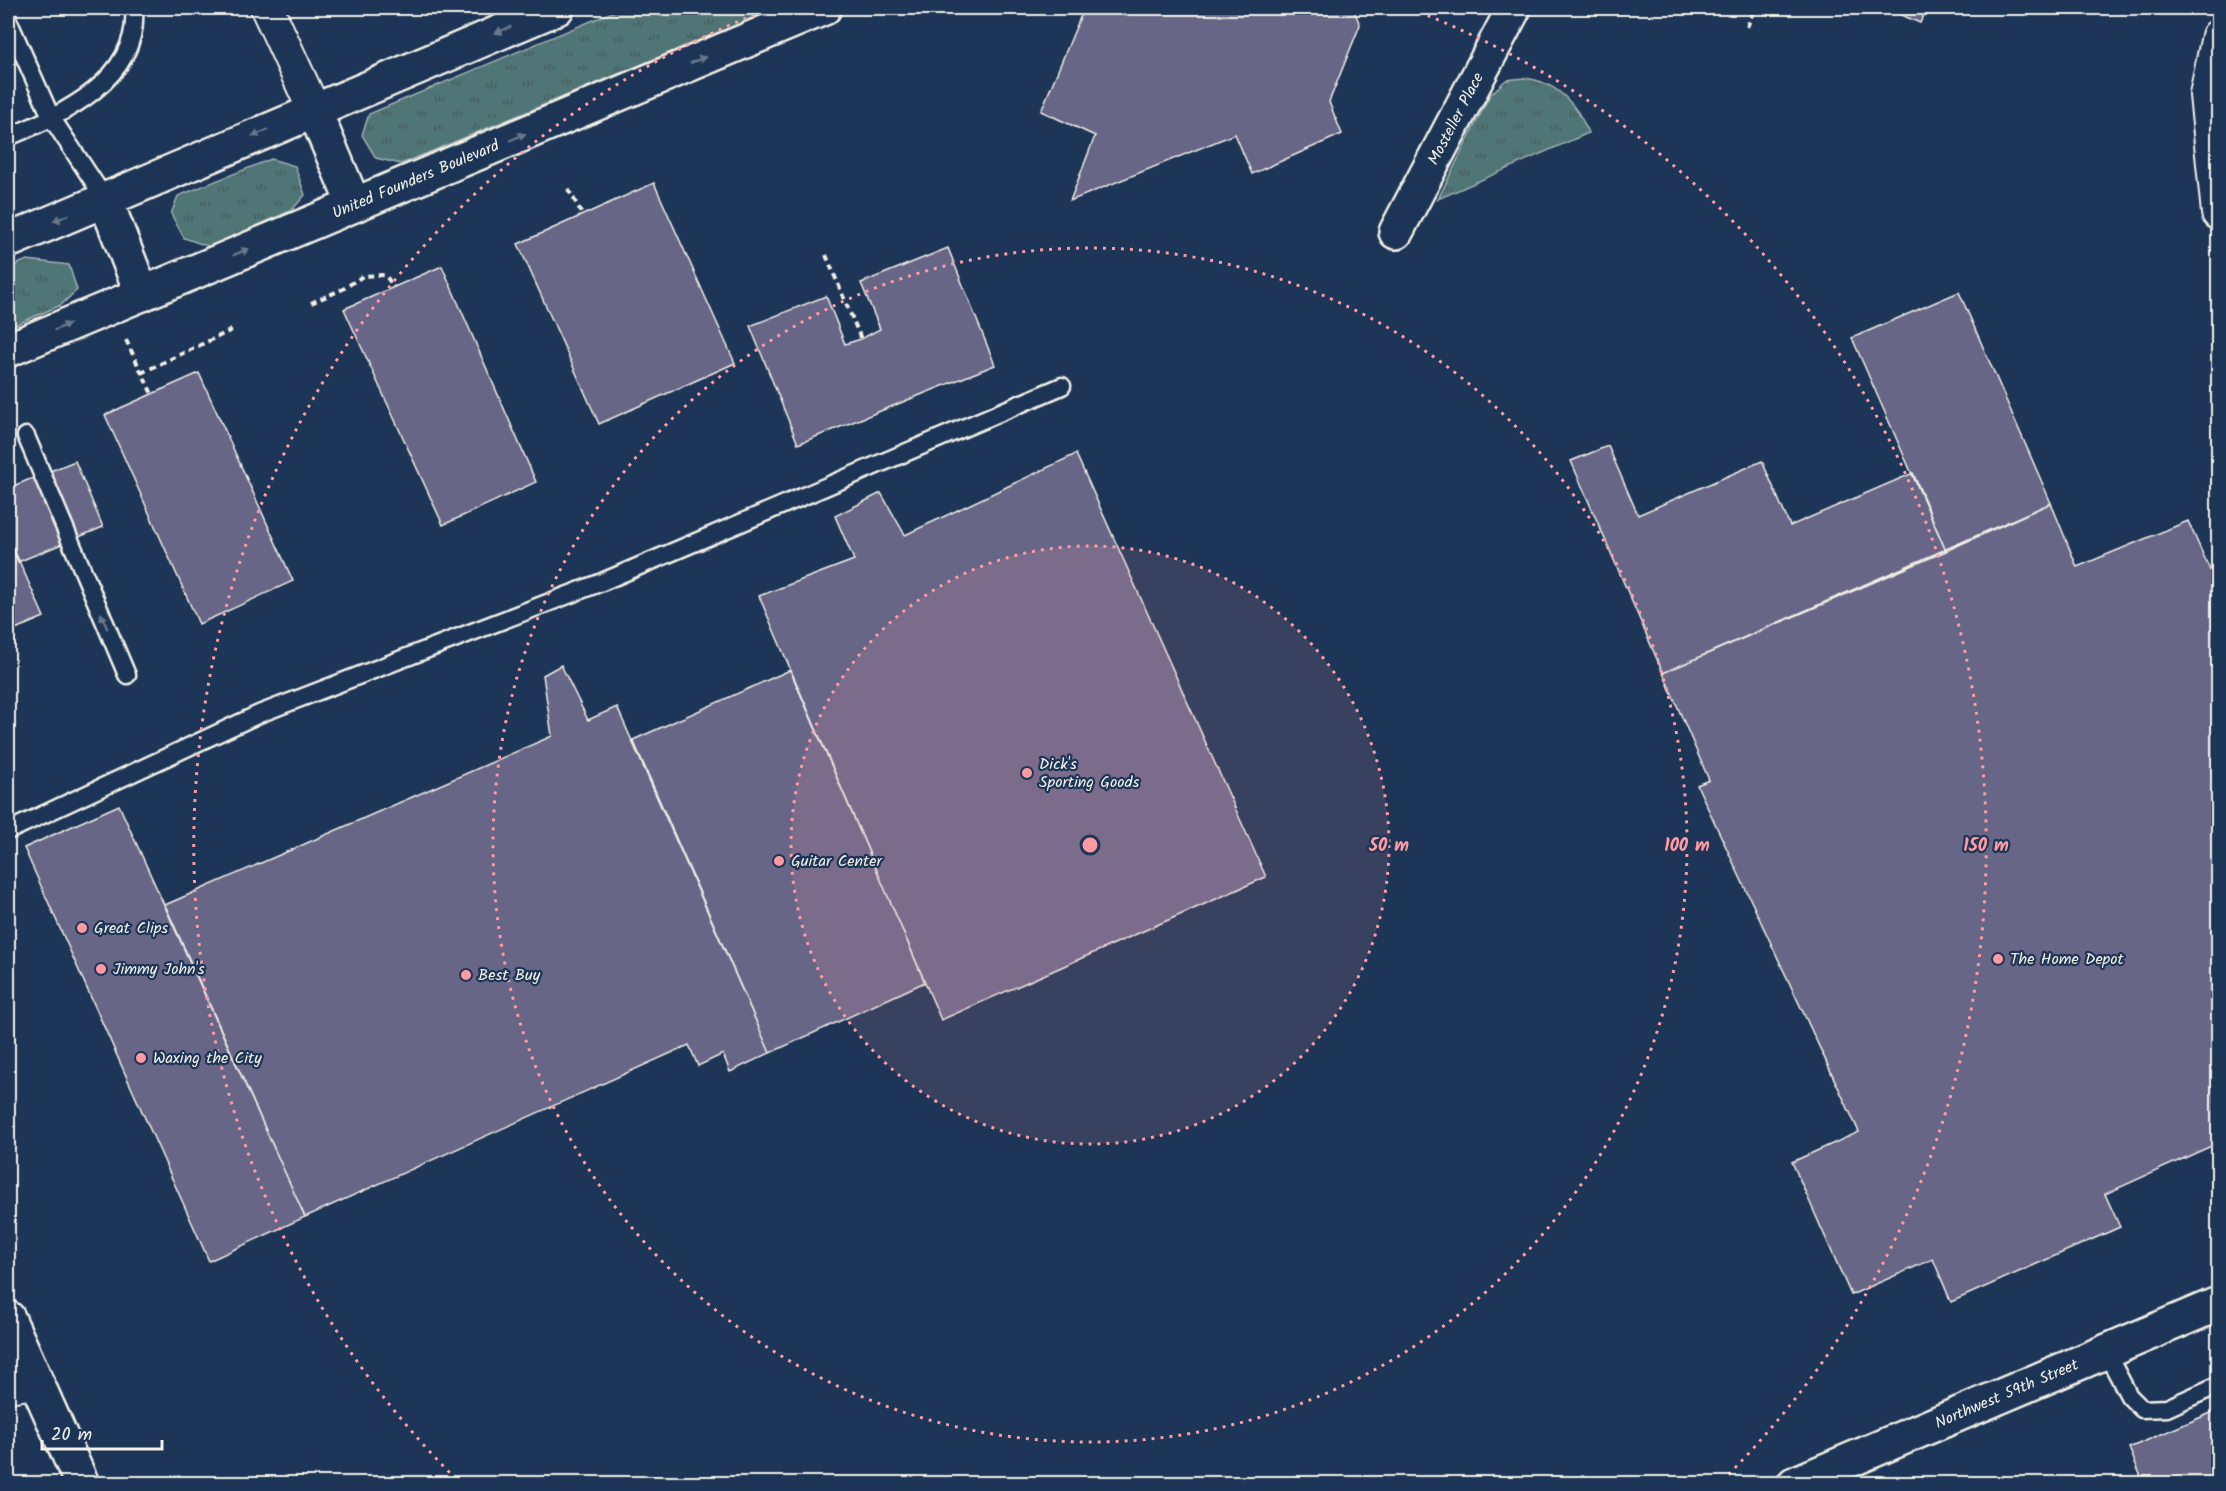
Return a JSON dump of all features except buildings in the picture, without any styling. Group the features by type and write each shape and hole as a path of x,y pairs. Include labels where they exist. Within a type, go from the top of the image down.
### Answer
{"street":[{"path":"267,8 354,205"},
{"path":"8,241 557,8"},
{"name":"United Founders Boulevard","path":"8,350 824,8"},
{"name":"Mosteller Place","path":"1396,231 1514,8"},
{"path":"2218,36 2206,95 2218,213"},
{"path":"105,199 142,294"},
{"name":"Northwest 59th Street","path":"1794,1484 2218,1304"},
{"path":"8,1318 22,1384 82,1484"}],"lane":[{"path":"8,137 51,117 106,82 124,58 136,26 134,8"},
{"path":"8,20 51,117 105,199"},
{"path":"8,831 259,714 602,582 1062,386"},
{"path":"27,436 127,675"},
{"path":"2106,1352 2129,1396 2142,1409 2167,1408 2218,1385"}],"path":[{"path":"1746,27 1755,8"},
{"path":"568,189 583,215"},
{"path":"826,255 861,339"},
{"path":"311,303 343,289 363,276 385,275 394,287"},
{"path":"112,306 152,394"},
{"path":"141,373 232,330"}],"green space":[{"path":"622,8 777,8 401,164 376,158 362,135 369,114"},
{"path":"1524,78 1546,84 1564,96 1584,122 1588,133 1438,199 1490,95 1506,80"},
{"path":"271,159 295,166 305,195 292,210 210,247 184,238 171,214 178,196"},
{"path":"27,260 69,265 77,290 61,305 8,328 8,268"}],"place":[{"name":"Dick's Sporting Goods","path":"1027,773"},
{"name":"Guitar Center","path":"779,861"},
{"name":"Great Clips","path":"82,928"},
{"name":"The Home Depot","path":"1998,959"},
{"name":"Jimmy John's","path":"101,969"},
{"name":"Best Buy","path":"466,975"},
{"name":"Waxing the City","path":"141,1058"}]}
